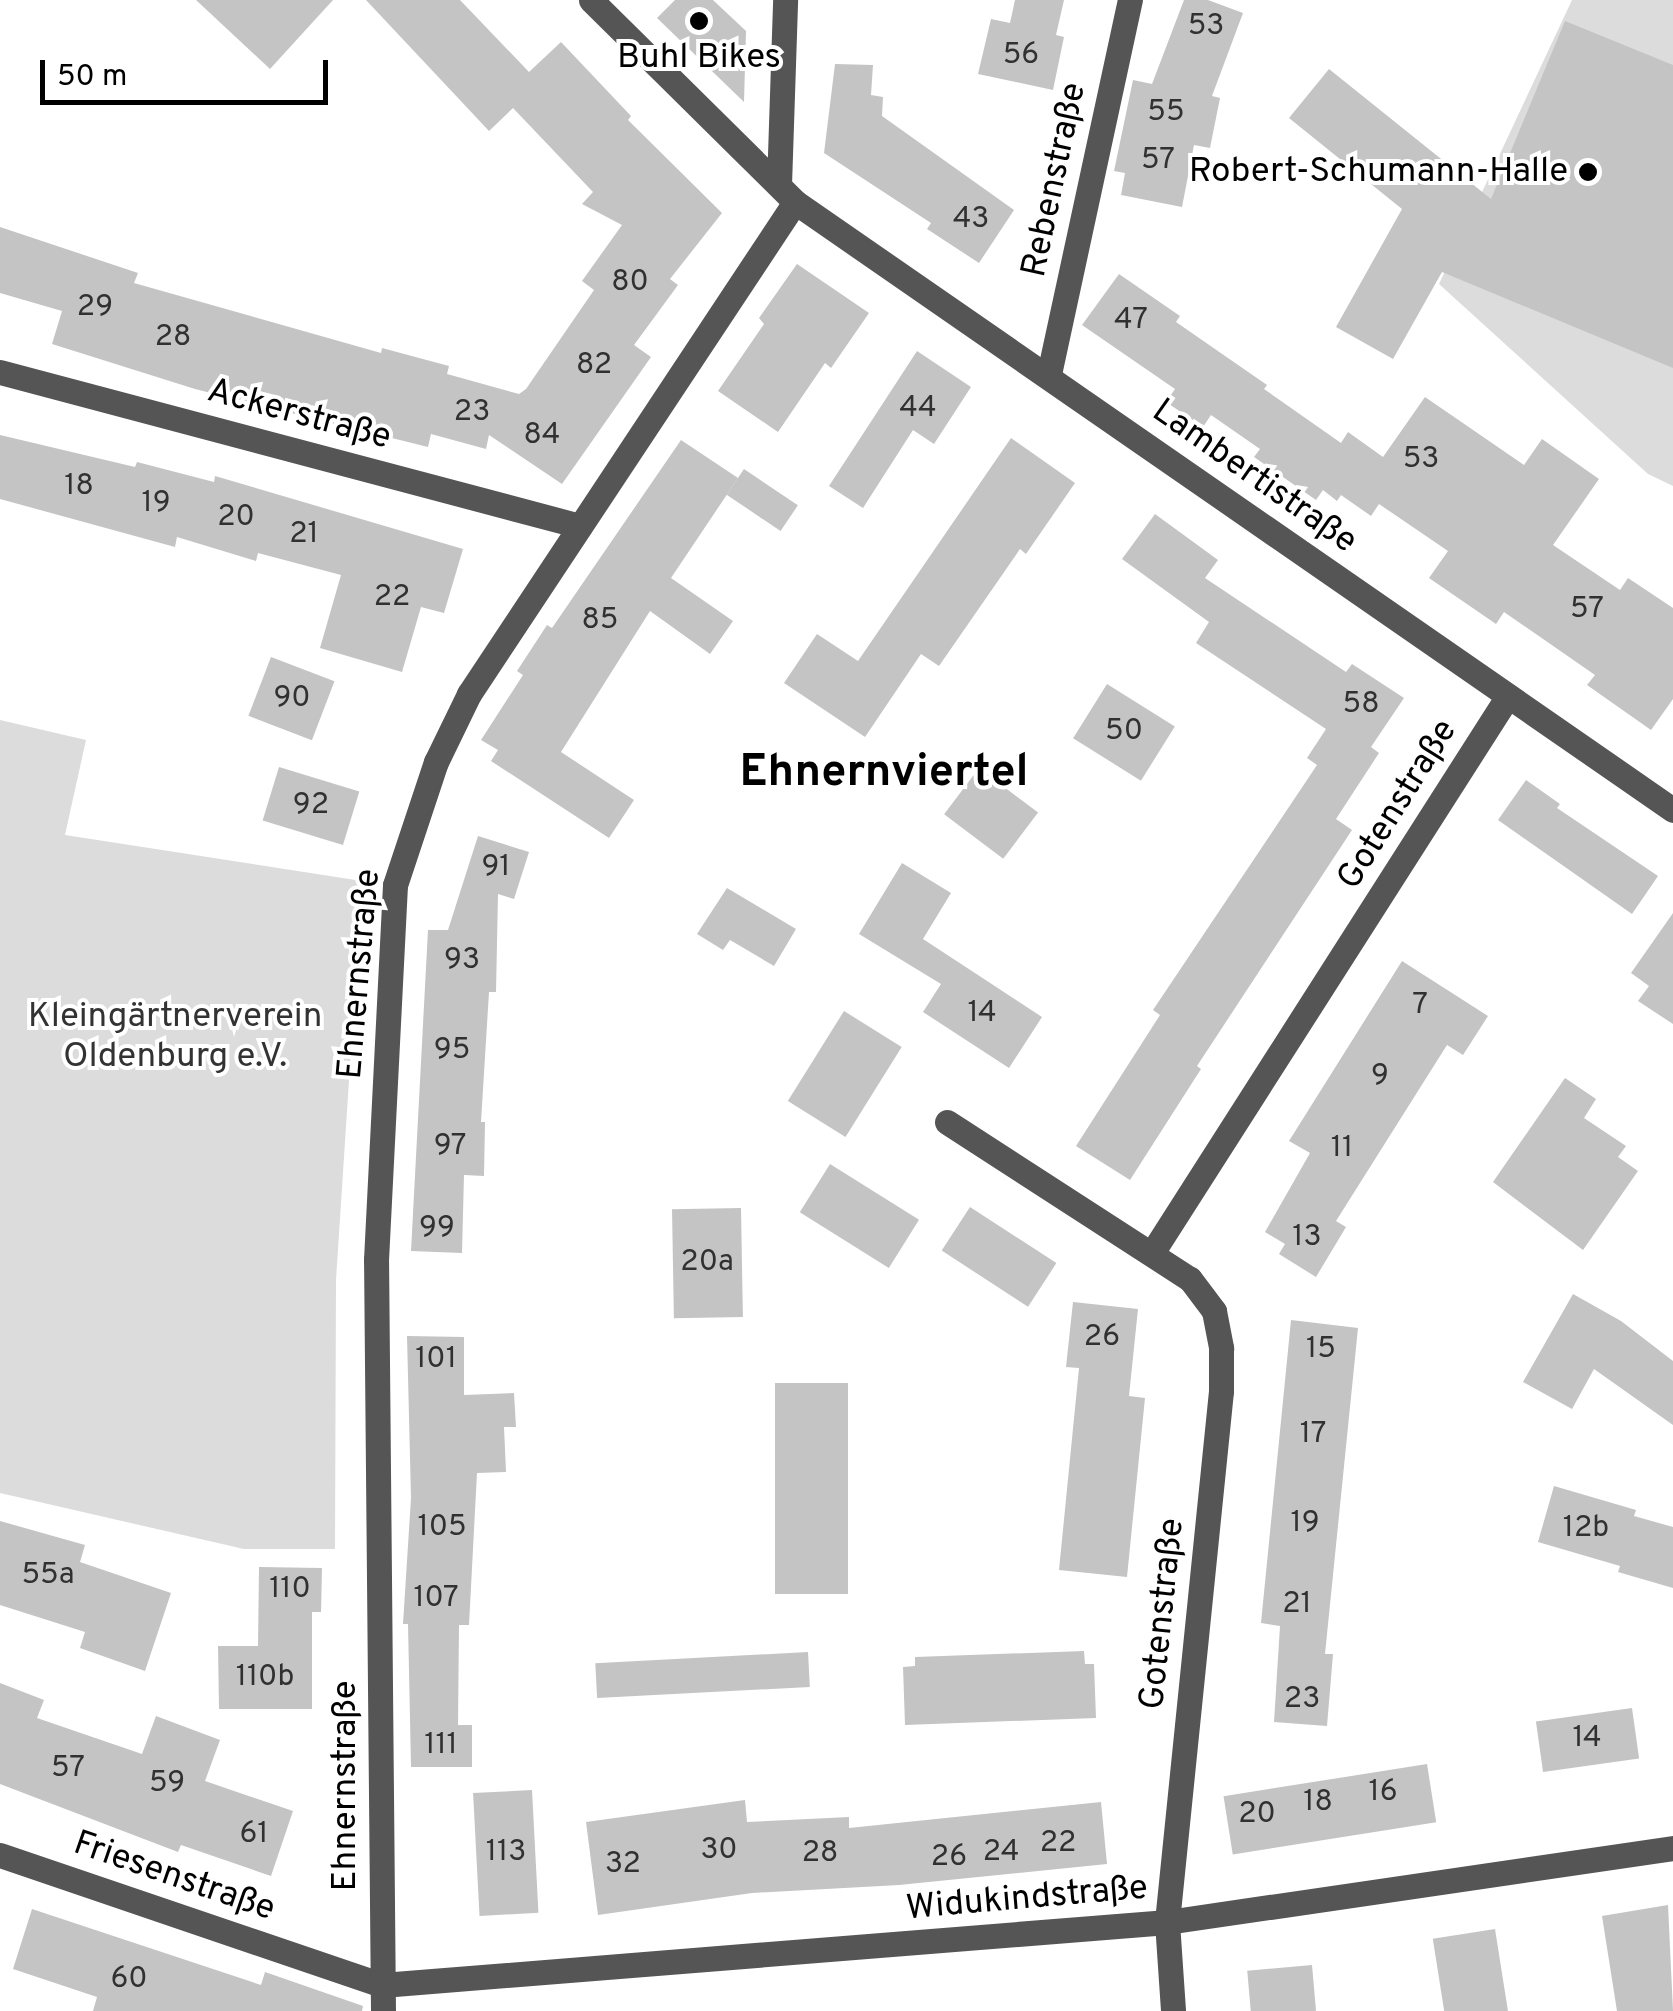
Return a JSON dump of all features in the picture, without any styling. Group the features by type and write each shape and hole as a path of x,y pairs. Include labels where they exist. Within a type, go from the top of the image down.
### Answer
{"street":[{"name":"Lambertistraße","path":"592,0 787,193 1673,810"},
{"path":"784,0 787,193"},
{"name":"Rebenstraße","path":"1049,374 1130,0"},
{"name":"Ehnernstraße","path":"383,1998 376,1260 396,885 436,762 469,694 580,526 787,193"},
{"name":"Ackerstraße","path":"0,372 580,526"},
{"name":"Gotenstraße","path":"1152,1253 1508,696"},
{"name":"Gotenstraße","path":"947,1122 1190,1279 1214,1311 1221,1348 1219,1410 1166,1922 1173,2011"},
{"name":"Widukindstraße","path":"383,1998 1166,1922 1673,1848"},
{"name":"Friesenstraße","path":"0,1855 383,1998"}],"green space":[{"name":"Robert-Schumann-Halle","path":"1572,0 1673,0 1673,486 1648,474 1439,284"},
{"name":"Kleingärtnerverein Oldenburg e.V.","path":"0,720 86,740 65,835 362,881 336,1280 335,1549 244,1549 0,1493"}],"building":[{"path":"196,0 333,0 270,69"},
{"path":"366,0 460,0 529,72 561,42 631,116 628,120 722,213 670,279 678,285 634,345 651,357 562,484 489,435 486,449 431,434 428,447 195,389 52,344 62,311 0,293 0,227 138,273 134,283 381,353 382,348 449,366 447,374 519,394 526,389 594,290 582,281 622,225 582,204 593,192 513,108 489,131"},
{"path":"675,0 713,0 746,31 744,102 657,18"},
{"path":"1015,0 1064,0 1056,35 1064,37 1053,90 978,74 991,19 1010,23"},
{"path":"1184,0 1208,0 1243,13 1212,96 1220,98 1210,148 1194,145 1182,207 1121,195 1125,173 1114,171 1133,80 1152,84"},
{"name":"Robert-Schumann-Halle","path":"1565,21 1673,65 1673,368 1442,272 1393,359 1336,327 1402,209 1289,118 1329,69 1491,199"},
{"path":"835,64 873,65 871,95 883,97 882,116 1014,210 979,263 927,229 931,223 824,153"},
{"path":"797,264 869,313 831,368 825,363 778,432 718,391 764,324 759,318"},
{"path":"1119,274 1180,316 1176,322 1267,385 1264,389 1341,443 1348,432 1383,457 1425,397 1524,465 1542,439 1599,479 1553,545 1620,590 1628,578 1673,608 1673,699 1651,730 1587,685 1595,675 1504,612 1496,624 1429,578 1448,551 1379,504 1371,516 1341,495 1337,501 1323,490 1316,500 1254,457 1260,449 1211,415 1203,427 1166,402 1175,389 1082,325"},
{"path":"917,351 971,387 934,444 913,430 863,508 829,486"},
{"path":"0,435 135,467 137,462 214,482 215,476 463,549 444,613 421,607 402,672 320,648 341,575 258,553 256,561 177,537 175,547 0,499"},
{"path":"1011,438 1075,483 1026,554 1020,549 939,666 921,654 865,737 784,683 817,634 858,661"},
{"path":"681,440 738,478 671,578 733,621 710,654 650,611 561,752 634,800 609,838 491,761 498,750 481,740 523,675 517,671 547,625 552,628"},
{"path":"744,469 798,505 781,531 727,495"},
{"path":"1155,514 1218,560 1205,578 1346,672 1352,664 1404,698 1371,747 1379,753 1336,819 1352,830 1197,1066 1201,1069 1130,1180 1076,1146 1160,1015 1153,1010 1317,765 1307,758 1326,729 1196,643 1209,622 1122,559"},
{"path":"271,657 334,681 312,740 248,716"},
{"path":"1107,684 1175,726 1141,781 1073,738"},
{"path":"279,767 359,792 343,845 263,821"},
{"path":"979,768 1038,813 1003,859 944,814"},
{"path":"1526,780 1560,804 1557,808 1658,876 1632,914 1498,820"},
{"path":"478,836 529,852 514,899 498,894 496,992 489,992 481,1122 485,1122 484,1176 464,1175 462,1253 411,1251 428,930 448,930"},
{"path":"902,863 951,893 923,939 1042,1017 1009,1068 923,1012 941,984 859,934"},
{"path":"727,888 796,929 774,966 730,940 723,950 697,934"},
{"path":"1673,913 1673,1024 1638,1001 1649,986 1631,973"},
{"path":"1402,961 1488,1016 1463,1055 1447,1045 1336,1221 1346,1227 1316,1277 1279,1254 1285,1244 1265,1232 1310,1153 1289,1141"},
{"path":"844,1011 902,1047 845,1137 788,1101"},
{"path":"1565,1078 1596,1099 1584,1118 1626,1146 1618,1157 1638,1171 1583,1250 1493,1182"},
{"path":"830,1164 919,1220 889,1268 800,1212"},
{"path":"970,1207 1056,1263 1028,1307 942,1251"},
{"path":"741,1208 743,1317 674,1318 672,1209"},
{"path":"1573,1294 1621,1321 1673,1361 1673,1425 1594,1369 1572,1409 1523,1382"},
{"path":"1073,1302 1138,1309 1129,1396 1145,1398 1127,1577 1059,1570 1079,1368 1066,1367"},
{"path":"1291,1320 1358,1328 1325,1654 1333,1654 1327,1726 1274,1722 1280,1626 1261,1623"},
{"path":"407,1336 464,1337 464,1395 514,1393 516,1427 504,1427 506,1472 477,1473 469,1625 459,1625 458,1725 472,1725 472,1767 411,1767 408,1624 403,1624 411,1498"},
{"path":"775,1383 848,1383 848,1594 775,1594"},
{"path":"1554,1486 1636,1510 1634,1516 1673,1527 1673,1588 1618,1572 1620,1566 1538,1542"},
{"path":"0,1521 85,1545 80,1562 171,1593 145,1671 80,1648 85,1632 0,1605"},
{"path":"259,1567 322,1568 321,1612 312,1612 312,1709 219,1709 218,1646 258,1646"},
{"path":"1084,1651 1085,1664 1094,1664 1096,1718 905,1725 903,1667 915,1666 915,1657"},
{"path":"808,1652 810,1687 597,1698 595,1663"},
{"path":"0,1683 44,1700 37,1718 142,1754 156,1716 220,1740 205,1781 293,1811 271,1876 181,1845 178,1852 0,1784"},
{"path":"1632,1708 1639,1759 1543,1772 1536,1721"},
{"path":"1427,1764 1436,1822 1233,1854 1224,1796"},
{"path":"532,1790 538,1913 480,1916 473,1793"},
{"path":"745,1800 747,1822 849,1817 849,1828 1101,1802 1107,1864 899,1885 752,1893 598,1915 586,1822"},
{"path":"1668,1905 1673,2011 1617,2011 1602,1916"},
{"path":"32,1909 261,1985 265,1972 363,2006 362,2011 93,2011 97,1997 13,1969"},
{"path":"1495,1929 1508,2011 1444,2011 1433,1939"},
{"path":"1312,1965 1316,2011 1251,2011 1247,1971"}],"place":[{"name":"Buhl Bikes","path":"699,21"},
{"name":"Robert-Schumann-Halle","path":"1588,172"}],"district":[{"name":"Ehnernviertel","path":"884,774"}]}
